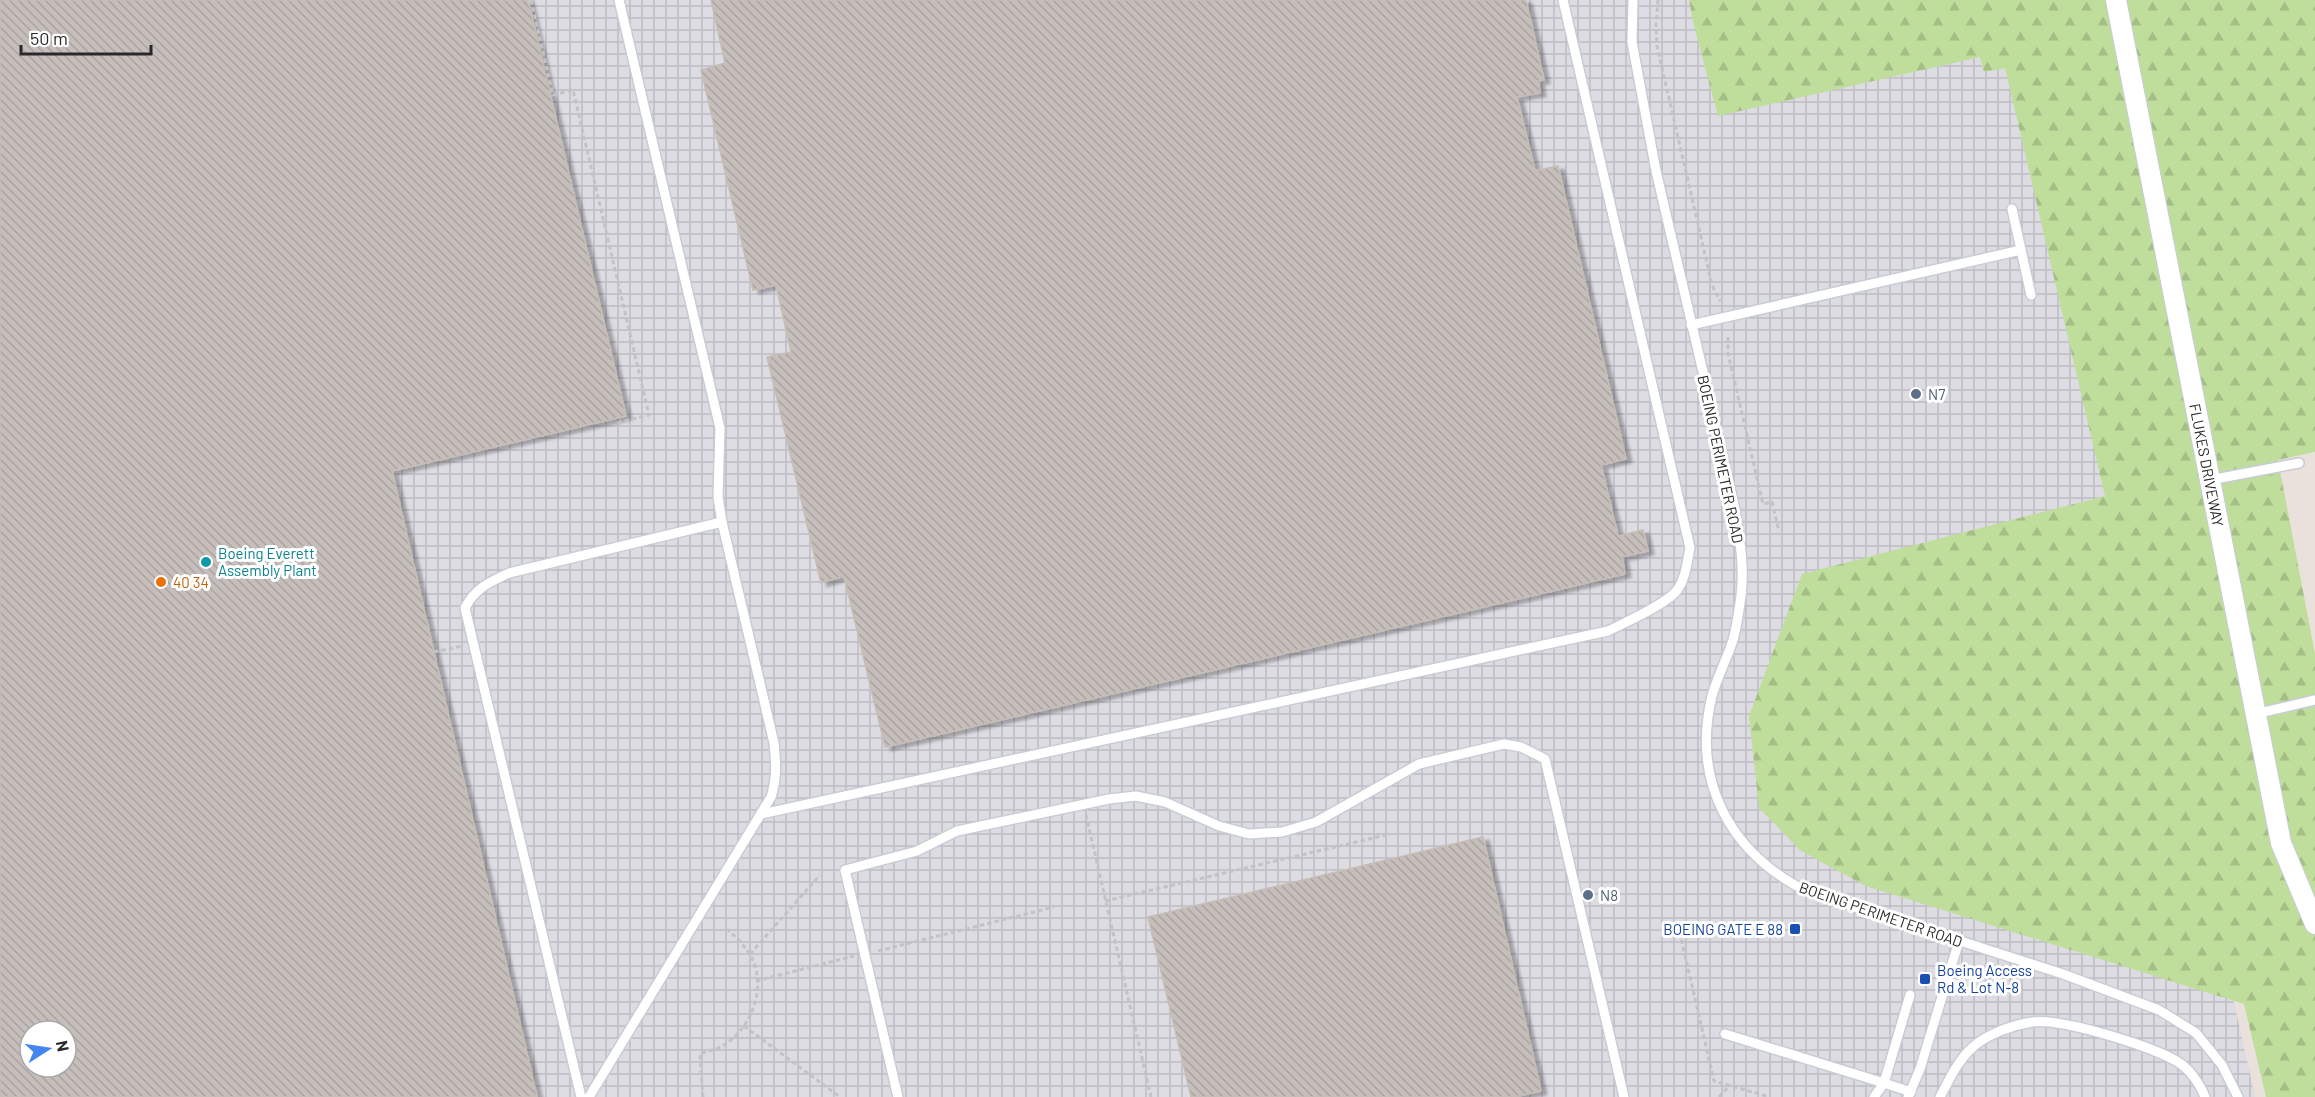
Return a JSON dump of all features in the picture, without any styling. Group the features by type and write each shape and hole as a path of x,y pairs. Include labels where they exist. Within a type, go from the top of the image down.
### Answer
{"street":[{"name":"FLUKES DRIVEWAY","path":"2116,0 2281,843 2315,924"}],"lane":[{"path":"589,1097 761,814 771,797 775,784 774,743 718,497 720,428 619,0"},
{"path":"761,814 1608,631 1649,610 1677,591 1686,571 1690,548 1563,0"},
{"name":"BOEING PERIMETER ROAD","path":"1633,0 1631,18 1636,66 1656,171 1734,505 1743,568 1737,623 1712,695 1708,720 1709,766 1719,803 1739,838 1773,873 1791,884 1851,907 2063,974 2159,1010 2196,1033 2222,1065 2238,1097"},
{"path":"2012,209 2031,295"},
{"path":"1691,325 2021,250"},
{"path":"2210,480 2299,463"},
{"path":"581,1097 465,608 469,600 483,586 509,573 722,522"},
{"path":"2255,714 2315,700"},
{"path":"898,1097 845,870 917,851 957,831 1136,796 1165,802 1229,829 1250,834 1282,832 1316,822 1419,764 1504,744 1521,747 1545,759 1624,1097"},
{"path":"1725,1034 1884,1083 1910,1094 1920,1069 1959,940"},
{"path":"1874,1097 1884,1083 1910,995"},
{"path":"1940,1097 1954,1072 1973,1046 1995,1034 2033,1022 2059,1023 2158,1051 2183,1065 2202,1089 2205,1097"}],"path":[{"path":"531,0 553,95 573,90 649,415 616,423"},
{"path":"1658,0 1657,46 1712,285 1720,301"},
{"path":"1728,337 1728,353 1763,504 1772,502 1779,531"},
{"path":"1083,805 1151,1097"},
{"path":"1105,901 1386,835"},
{"path":"749,955 820,874"},
{"path":"756,981 1054,907"},
{"path":"1678,925 1714,1081 1770,1097"},
{"path":"703,1097 700,1054 722,1046 741,1032 753,1012 758,989 755,966 744,945 727,929"},
{"path":"744,1026 840,1097"},
{"path":"1719,1097 1729,1086"}],"shaded area":[{"path":"0,0 2012,0 2255,1097 0,1097"}],"green space":[{"path":"1689,0 2315,0 2315,452 2278,460 2315,654 2315,1097 2266,1097 2244,1004 1866,886 1801,851 1759,808 1749,716 1802,574 2105,496 2005,68 1984,72 1980,57 1718,116"}],"building":[{"name":"Boeing Everett Assembly Plant","path":"0,0 528,0 626,416 392,471 537,1097 0,1097"},
{"path":"711,0 1526,0 1544,80 1538,81 1540,93 1517,97 1535,171 1558,166 1626,459 1601,465 1618,536 1643,530 1648,551 1622,557 1625,574 885,747 844,576 821,583 767,357 791,352 776,285 753,290 701,70 725,63"},
{"path":"1483,837 1541,1091 1514,1097 1191,1097 1148,917"}],"place":[{"name":"N7","path":"1916,394"},
{"name":"Boeing Everett Assembly Plant","path":"206,562"},
{"name":"40 34","path":"161,582"},
{"name":"N8","path":"1588,895"},
{"name":"BOEING GATE E 88","path":"1795,929"},
{"name":"Boeing Access Rd & Lot N-8","path":"1925,979"}]}
